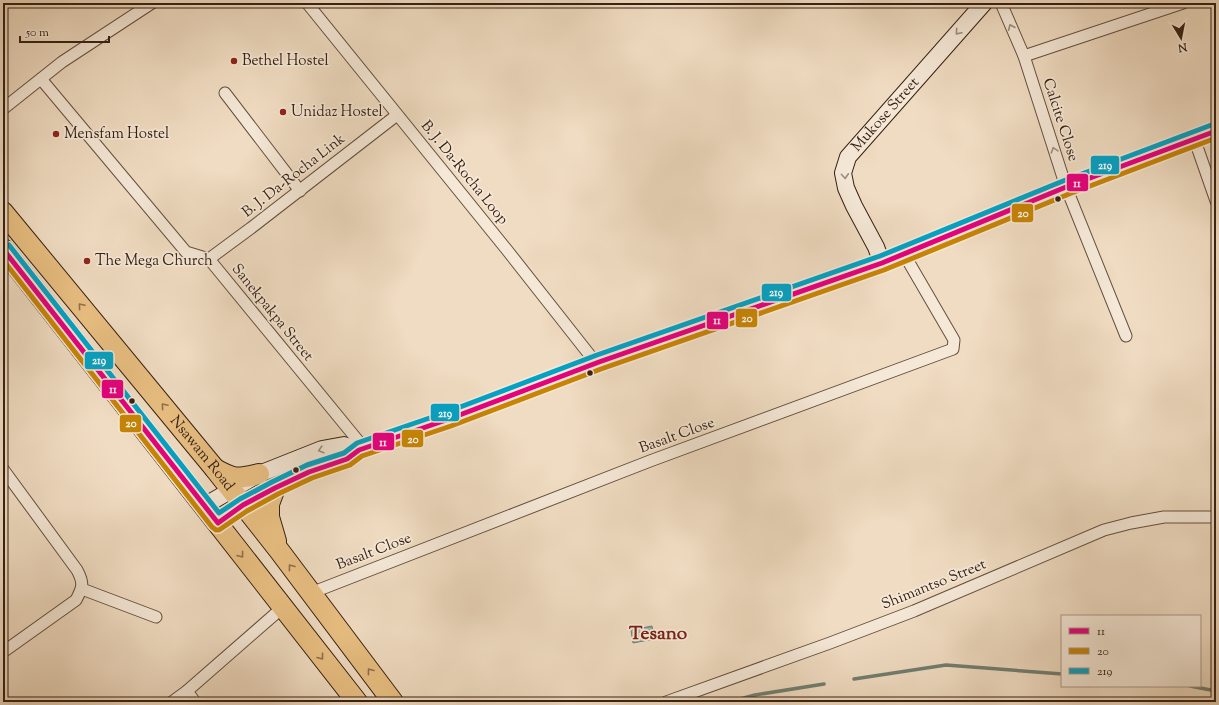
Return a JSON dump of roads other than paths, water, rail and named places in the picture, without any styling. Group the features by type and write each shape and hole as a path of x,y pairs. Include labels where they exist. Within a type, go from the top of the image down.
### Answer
{"highway":[{"name":"Nsawam Road","path":"3,212 215,469 278,549 393,702"},
{"name":"Nsawam Road","path":"3,249 218,523 282,608 357,702"},
{"path":"215,469 231,477 241,478 258,474"},
{"path":"274,488 269,504 269,517 278,549"}],"street":[{"path":"3,109 62,62 152,3"},
{"name":"B. J. Da-Rocha Loop","path":"307,3 507,250 596,363"},
{"name":"Mukose Street","path":"882,263 876,247 846,188 843,173 848,157 984,3"},
{"name":"Calcite Close","path":"1001,3 1024,56 1066,187 1126,336"},
{"path":"1024,56 1183,3"},
{"path":"41,79 186,252 209,259"},
{"path":"225,93 300,191"},
{"name":"B. J. Da-Rocha Link","path":"209,259 300,191 397,115"},
{"path":"204,506 274,488 309,472 347,459 361,449 449,419 596,363 882,263 1066,187 1216,130"},
{"path":"1194,138 1216,200"},
{"name":"Basalt Close","path":"311,593 650,461 953,349 954,340 904,254"},
{"name":"Sanekpakpa Street","path":"209,259 361,449"},
{"path":"218,523 258,474 322,449 344,445 361,449"},
{"path":"3,469 77,570 82,584 76,600 3,652"},
{"name":"Shimantso Street","path":"666,702 678,700 914,610 1104,530 1131,523 1164,518 1216,517"},
{"path":"82,584 156,617"},
{"path":"172,702 187,691 282,608"},
{"path":"187,691 195,702"}],"water":[{"path":"652,626 654,639 633,643 631,630"}],"waterway":[{"path":"854,679 946,665 1061,674"},
{"path":"729,702 755,695 824,684"},
{"path":"1195,687 1216,691"}],"place":[{"name":"Bethel Hostel","path":"234,61"},
{"name":"Unidaz Hostel","path":"283,112"},
{"name":"Mensfam Hostel","path":"56,134"},
{"name":"The Mega Church","path":"87,261"}],"district":[{"name":"Tesano","path":"658,634"}]}
